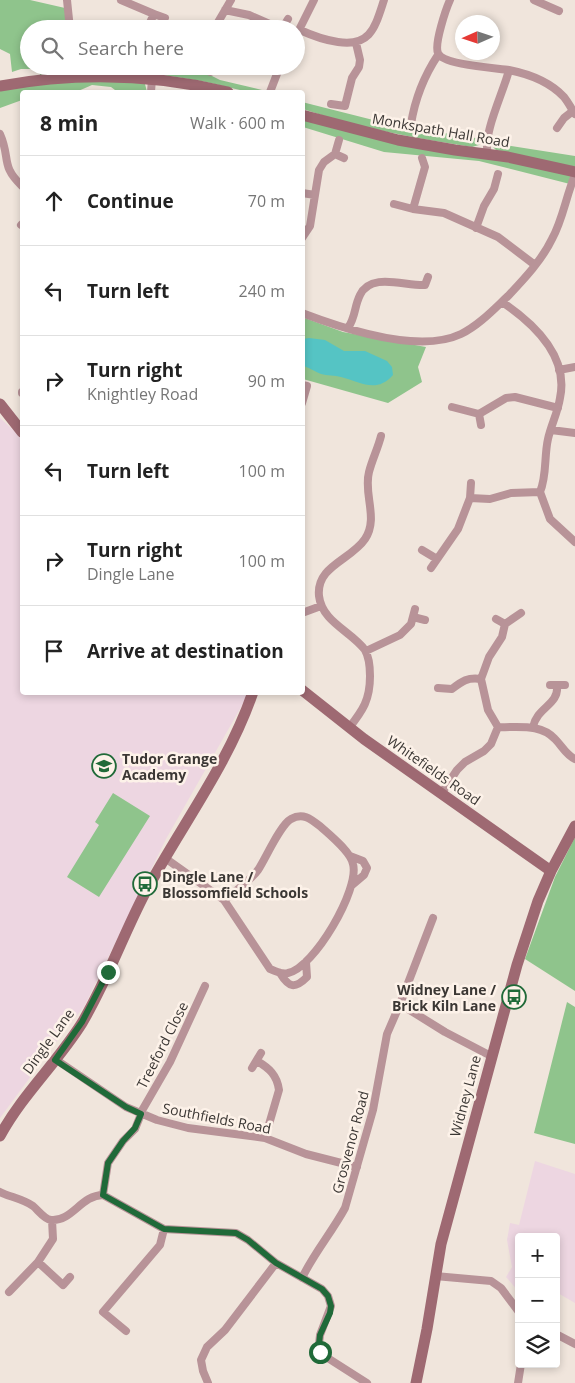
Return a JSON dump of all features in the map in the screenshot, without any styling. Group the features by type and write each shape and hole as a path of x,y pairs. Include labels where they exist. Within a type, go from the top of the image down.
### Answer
{"street":[{"path":"67,0 69,20"},
{"path":"219,20 231,0"},
{"path":"304,20 314,0"},
{"path":"305,35 321,39 356,43 365,39 377,22 384,0"},
{"path":"450,0 443,20 437,48 438,54 442,59 509,70 537,78 558,90 574,112 564,118 557,128"},
{"path":"534,0 545,9 559,11"},
{"path":"126,1 165,18"},
{"path":"225,10 249,15 260,20"},
{"path":"151,20 154,14"},
{"path":"345,116 345,106 352,78 359,67 360,60 356,43"},
{"path":"411,124 417,95 438,54"},
{"path":"488,154 487,144 493,120 506,85 509,70"},
{"path":"0,86 57,75"},
{"path":"101,75 152,79 219,90"},
{"path":"271,90 277,75"},
{"path":"152,79 152,90"},
{"path":"331,104 345,106"},
{"path":"412,115 422,116"},
{"name":"Monkspath Hall Road","path":"305,116 398,140 488,154 575,173"},
{"path":"0,134 4,142 3,156 5,169 20,184"},
{"path":"305,234 310,226 319,170 324,162 335,154 338,140"},
{"path":"335,154 344,158"},
{"path":"413,209 425,167 422,158"},
{"path":"425,167 434,164"},
{"path":"305,314 348,328 395,339 418,342 439,341 459,335 477,325 502,302 536,265 552,240 566,205 575,173"},
{"path":"476,228 484,206 494,189 498,174"},
{"path":"494,189 503,193"},
{"path":"305,194 315,195"},
{"path":"394,204 444,214 498,237 536,265"},
{"path":"425,286 428,277"},
{"path":"348,328 354,319 360,295 366,286 375,282 425,286 431,293"},
{"path":"502,302 547,342 559,370 561,396 546,451 544,484 540,492 550,519 575,542"},
{"path":"559,370 575,367"},
{"path":"305,386 315,388"},
{"path":"452,407 479,414 506,398 515,397 558,408"},
{"path":"0,404 20,429"},
{"path":"479,414 481,425"},
{"path":"551,430 575,433"},
{"path":"349,728 363,710 369,694 370,673 366,652 335,623 321,606 319,589 324,575 365,540 371,518 368,473 381,436"},
{"path":"378,449 388,449"},
{"path":"431,568 458,529 470,498 471,483"},
{"path":"470,498 490,500 511,493 540,492"},
{"path":"422,550 437,559"},
{"path":"305,612 321,606"},
{"path":"366,652 400,635 411,624 414,613 426,620"},
{"path":"498,727 488,710 480,679 489,657 502,637 505,624 520,613"},
{"path":"496,619 505,624"},
{"path":"438,688 452,689 470,678 480,679"},
{"path":"533,727 535,719 558,693 557,686"},
{"path":"452,689 457,698"},
{"name":"Whitefields Road","path":"305,692 349,728 551,872"},
{"name":"Dingle Lane","path":"0,1136 11,1115 74,1035 86,1014 165,858 219,770 252,695"},
{"path":"498,727 533,727 541,729 554,738 569,756 575,759"},
{"path":"441,794 457,770 465,762 484,751 491,744 498,727"},
{"path":"165,858 224,900 270,969 286,974 293,972 306,962 329,931 351,886 354,864 350,856 330,834 308,817 292,818 283,827 257,871 224,900"},
{"name":"Widney Lane","path":"416,1383 441,1244 526,933 551,872 575,826"},
{"path":"350,856 364,862 367,868 364,875 351,886"},
{"name":"Grosvenor Road","path":"302,1278 341,1214 357,1168 373,1110 388,1034 433,918"},
{"path":"280,973 286,984 293,986 301,983 308,977 306,962"},
{"name":"Treeford Close","path":"103,1195 108,1163 123,1141 135,1128 170,1062 204,986"},
{"path":"400,1004 445,1032 491,1056"},
{"path":"261,1053 255,1065 272,1072 278,1086 265,1138"},
{"name":"Southfields Road","path":"55,1060 126,1107 141,1114 172,1125 265,1138 306,1154 357,1168"},
{"path":"0,1192 32,1205 52,1220 65,1217 95,1195 103,1195 164,1229 236,1233 248,1240 276,1263 322,1289 330,1300 330,1313 320,1335 320,1352 367,1383"},
{"path":"9,1292 38,1262 53,1239 52,1220"},
{"path":"126,1331 103,1312 160,1246 164,1229"},
{"path":"38,1262 63,1285 70,1277"},
{"path":"208,1383 203,1371 202,1360 207,1347 225,1330 276,1263"},
{"path":"435,1276 491,1281 501,1288 515,1307"},
{"path":"560,1336 575,1344"},
{"path":"518,1383 520,1368"}],"shaded area":[{"name":"Tudor Grange Academy","path":"0,418 20,436 20,695 248,695 166,839 84,1007 0,1118"},
{"path":"535,1161 575,1174 575,1303 560,1294 560,1233 515,1233 515,1287 506,1277 512,1267 507,1240 510,1223 519,1225"}],"green space":[{"path":"0,0 30,0 65,8 66,20 20,20 20,69 12,72 10,54 0,49"},
{"path":"156,75 210,75 220,80 262,90 240,90 203,81"},
{"path":"107,79 145,84 146,90 115,90 111,87 92,85 81,90 20,90 20,101 0,108 0,91 43,83"},
{"path":"305,103 393,125 482,139 479,145 472,147 386,132 344,122 305,110"},
{"path":"305,121 491,157 570,175 572,178 570,184 479,161 384,152 305,128"},
{"path":"492,143 575,156 575,167 496,150"},
{"path":"305,318 343,332 426,347 418,367 422,382 388,403 305,380"},
{"path":"113,793 150,816 99,897 67,877 99,825 95,822"},
{"path":"575,837 575,991 525,959 555,877"},
{"path":"567,1002 575,1007 575,1144 534,1133"}],"water":[{"path":"305,339 325,340 344,351 365,351 387,361 392,367 393,375 381,384 368,385 339,376 319,373 305,366"}],"place":[{"name":"Tudor Grange Academy","path":"104,766"},
{"name":"Dingle Lane / Blossomfield Schools","path":"145,884"},
{"name":"Widney Lane / Brick Kiln Lane","path":"514,997"}],"route":[{"path":"108,972 82,1022 55,1060 126,1107 141,1114 135,1128 123,1141 108,1163 103,1195 164,1229 236,1233 248,1240 276,1263 322,1289 328,1296 331,1306 330,1313 320,1335 320,1352"}]}
